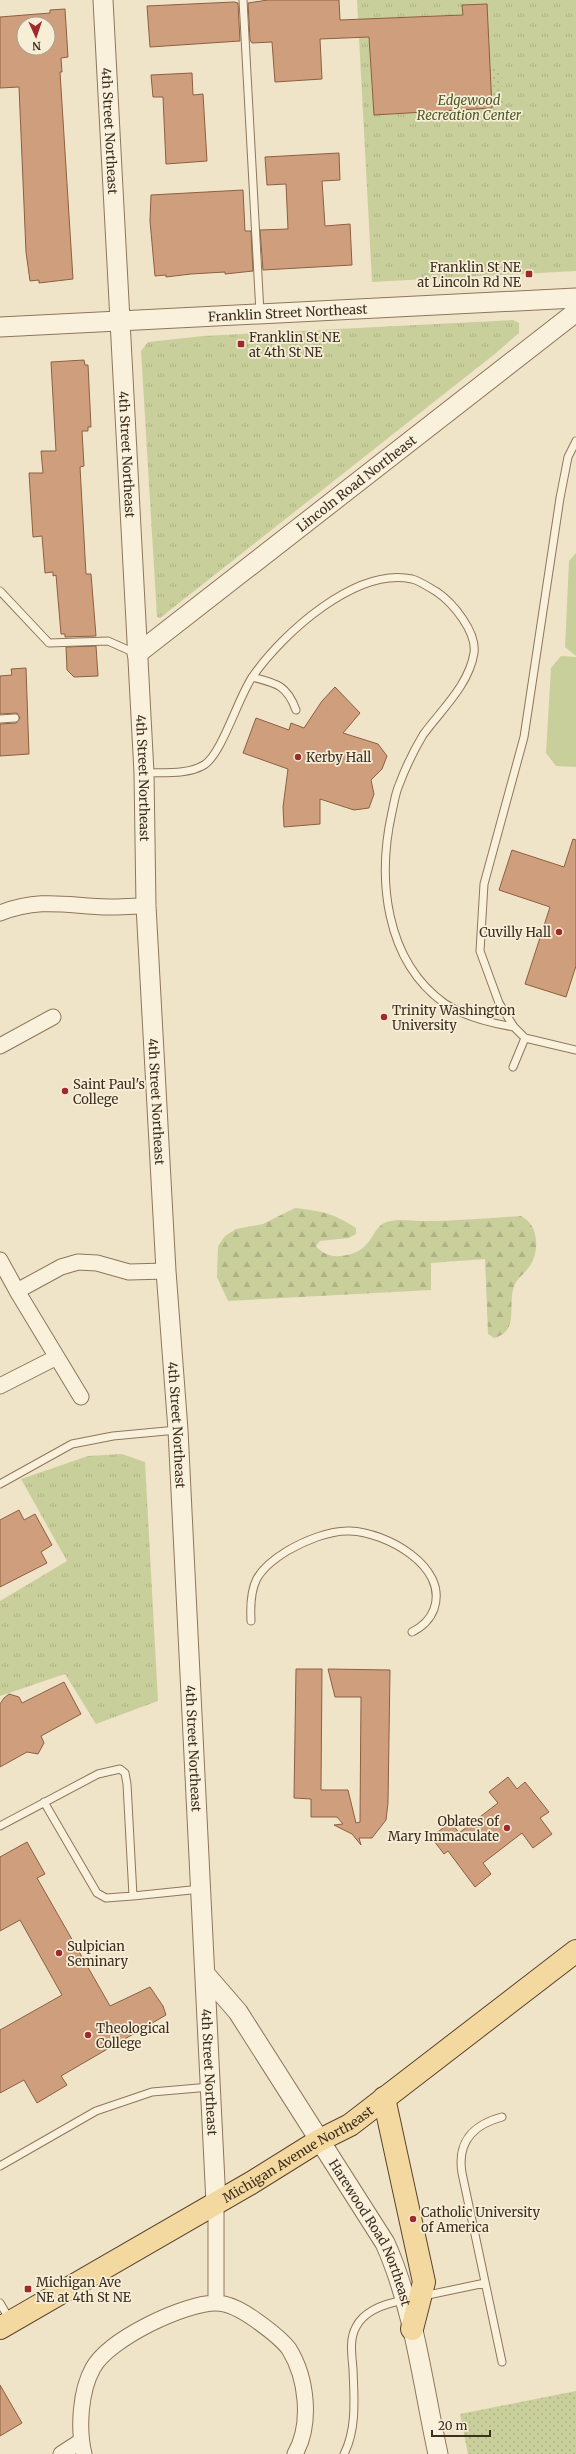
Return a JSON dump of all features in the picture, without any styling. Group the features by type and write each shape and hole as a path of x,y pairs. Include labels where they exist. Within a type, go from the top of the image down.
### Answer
{"main road":[{"name":"Michigan Avenue Northeast","path":"5,2325 216,2203 320,2140 350,2125 576,1951"},
{"path":"534,1984 576,1968"},
{"path":"384,2098 424,2282 412,2298 412,2329"}],"street":[{"name":"4th Street Northeast","path":"103,0 144,773 146,906 166,1271 178,1430 212,2087 216,2203"},
{"name":"Franklin Street Northeast","path":"0,327 576,298"},
{"name":"Lincoln Road Northeast","path":"137,654 576,312"},
{"path":"0,913 35,903 56,902 108,907 146,906"},
{"path":"0,1046 53,1017"},
{"path":"0,1260 81,1397"},
{"path":"17,1291 61,1267 78,1262 97,1263 129,1272 166,1271"},
{"path":"0,1386 57,1357"},
{"name":"Harewood Road Northeast","path":"206,1975 238,2012 320,2140 384,2243 412,2298"},
{"path":"216,2203 216,2303"},
{"path":"61,2454 83,2448 82,2410 87,2386 93,2368 106,2354 134,2331 178,2312 216,2303 233,2307 252,2317 288,2349 300,2373 305,2401 304,2428 295,2454"},
{"path":"412,2329 438,2454"}],"lane":[{"path":"243,0 260,314"},
{"path":"576,441 568,457 560,498 524,738 484,884 480,951 499,1003 514,1027 524,1038 576,1050"},
{"path":"144,773 187,771 205,764 220,743 252,677 295,630 348,590 369,582 391,578 414,579 438,592 456,607 469,633 474,649 471,668 422,737 398,787 388,831 385,870 389,915 397,944 413,973 444,1003 484,1022 514,1027"},
{"path":"0,591 49,643 108,641 137,654"},
{"path":"252,677 278,683 291,697 296,710"},
{"path":"0,719 15,718"},
{"path":"513,1067 524,1038"},
{"path":"0,1484 72,1444 113,1436 178,1430"},
{"path":"251,1621 253,1587 262,1569 271,1561 297,1546 324,1536 350,1531 388,1542 424,1564 431,1574 435,1584 436,1602 426,1622 412,1632"},
{"path":"0,1826 98,1774 114,1769 120,1769 125,1773 127,1784 133,1896"},
{"path":"44,1802 97,1893 106,1898 201,1889"},
{"path":"0,2166 96,2111 152,2092 212,2087"},
{"path":"502,2117 477,2128 465,2142 460,2156 462,2173 502,2362"},
{"path":"344,2454 350,2443 354,2412 352,2346 355,2327 368,2313 383,2304 485,2283"},
{"path":"0,2303 5,2325"}],"green space":[{"name":"Edgewood Recreation Center","path":"357,0 576,0 576,271 372,282"},
{"path":"501,68 503,110 452,113 450,71"},
{"path":"513,320 519,323 519,333 496,353 160,618 157,617 141,351 148,342 203,336"},
{"path":"576,553 576,656 565,647 569,561"},
{"path":"561,656 576,657 576,767 556,766 546,753 551,668"},
{"path":"295,1208 327,1214 356,1228 356,1234 349,1238 320,1241 316,1246 326,1254 333,1256 351,1254 360,1250 366,1246 377,1229 387,1222 400,1220 423,1221 521,1216 527,1220 534,1231 536,1237 536,1251 529,1267 517,1280 514,1286 510,1324 502,1335 494,1338 488,1334 485,1259 431,1263 431,1290 228,1301 217,1277 218,1246 225,1236 236,1229 263,1224"},
{"path":"122,1454 145,1462 158,1701 96,1724 65,1674 0,1696 0,1601 67,1561 21,1479 88,1456"},
{"path":"576,2391 576,2454 468,2454 460,2414"}],"building":[{"name":"Edgewood Recreation Center","path":"268,0 339,0 340,20 463,15 462,5 487,4 492,108 374,115 369,37 320,39 322,79 275,82 272,42 252,43 250,40 248,3"},
{"path":"238,3 240,41 150,47 147,6"},
{"path":"65,9 68,57 61,58 62,72 60,72 73,279 39,283 39,280 30,281 26,252 19,87 0,88 0,17 50,13 50,10"},
{"path":"192,73 193,95 203,94 207,161 166,164 163,97 153,97 151,75"},
{"path":"339,153 340,180 322,181 325,226 350,224 352,265 263,270 260,230 288,229 286,184 267,185 265,157"},
{"path":"243,190 245,231 251,231 253,271 225,274 225,272 166,277 166,275 155,276 150,221 151,195"},
{"path":"84,360 85,365 88,365 91,427 88,427 88,431 82,431 84,466 80,467 86,574 91,574 96,636 65,637 65,634 61,634 56,575 53,576 53,572 45,573 42,536 33,537 29,473 43,473 41,451 56,451 51,362"},
{"path":"96,646 98,676 74,677 67,670 66,647"},
{"path":"26,668 29,754 0,756 0,724 16,723 20,718 17,713 0,714 0,676 12,675 11,669"},
{"name":"Kerby Hall","path":"335,687 360,713 343,733 378,744 387,756 382,769 371,780 374,794 369,808 354,810 320,799 320,824 284,827 283,807 288,769 243,753 256,718 289,730 291,723 304,728 322,701"},
{"name":"Cuvilly Hall","path":"573,839 576,840 576,966 566,997 525,984 550,907 499,890 512,850 564,867"},
{"path":"19,1510 24,1520 35,1514 52,1545 41,1552 47,1563 0,1587 0,1520"},
{"name":"Oblates of Mary Immaculate","path":"296,1669 322,1669 321,1790 348,1790 356,1823 360,1822 361,1697 335,1697 328,1669 390,1670 388,1803 386,1820 372,1838 359,1838 361,1845 352,1834 334,1825 343,1824 337,1817 311,1817 311,1799 294,1798"},
{"path":"64,1682 81,1714 41,1736 44,1743 38,1754 27,1752 0,1767 0,1704 4,1698 9,1694 19,1697 22,1703"},
{"name":"Oblates of Mary Immaculate","path":"508,1777 517,1789 525,1782 549,1812 540,1818 552,1834 533,1848 522,1833 483,1863 491,1874 475,1887 448,1851 444,1854 431,1837 451,1822 459,1833 498,1803 489,1792"},
{"name":"Sulpician Seminary","path":"27,1842 45,1874 37,1878 110,2006 150,1987 163,2006 166,2015 61,2076 67,2085 37,2103 24,2080 0,2093 0,2030 62,1995 20,1920 0,1931 0,1857"},
{"path":"0,2385 22,2423 0,2436"}],"place":[{"name":"Franklin St NE at Lincoln Rd NE","path":"529,274"},
{"name":"Franklin St NE at 4th St NE","path":"241,344"},
{"name":"Kerby Hall","path":"298,757"},
{"name":"Cuvilly Hall","path":"559,932"},
{"name":"Trinity Washington University","path":"384,1017"},
{"name":"Saint Paul's College","path":"65,1091"},
{"name":"Oblates of Mary Immaculate","path":"507,1828"},
{"name":"Sulpician Seminary","path":"59,1953"},
{"name":"Theological College","path":"88,2035"},
{"name":"Catholic University of America","path":"413,2219"},
{"name":"Michigan Ave NE at 4th St NE","path":"28,2289"}]}
